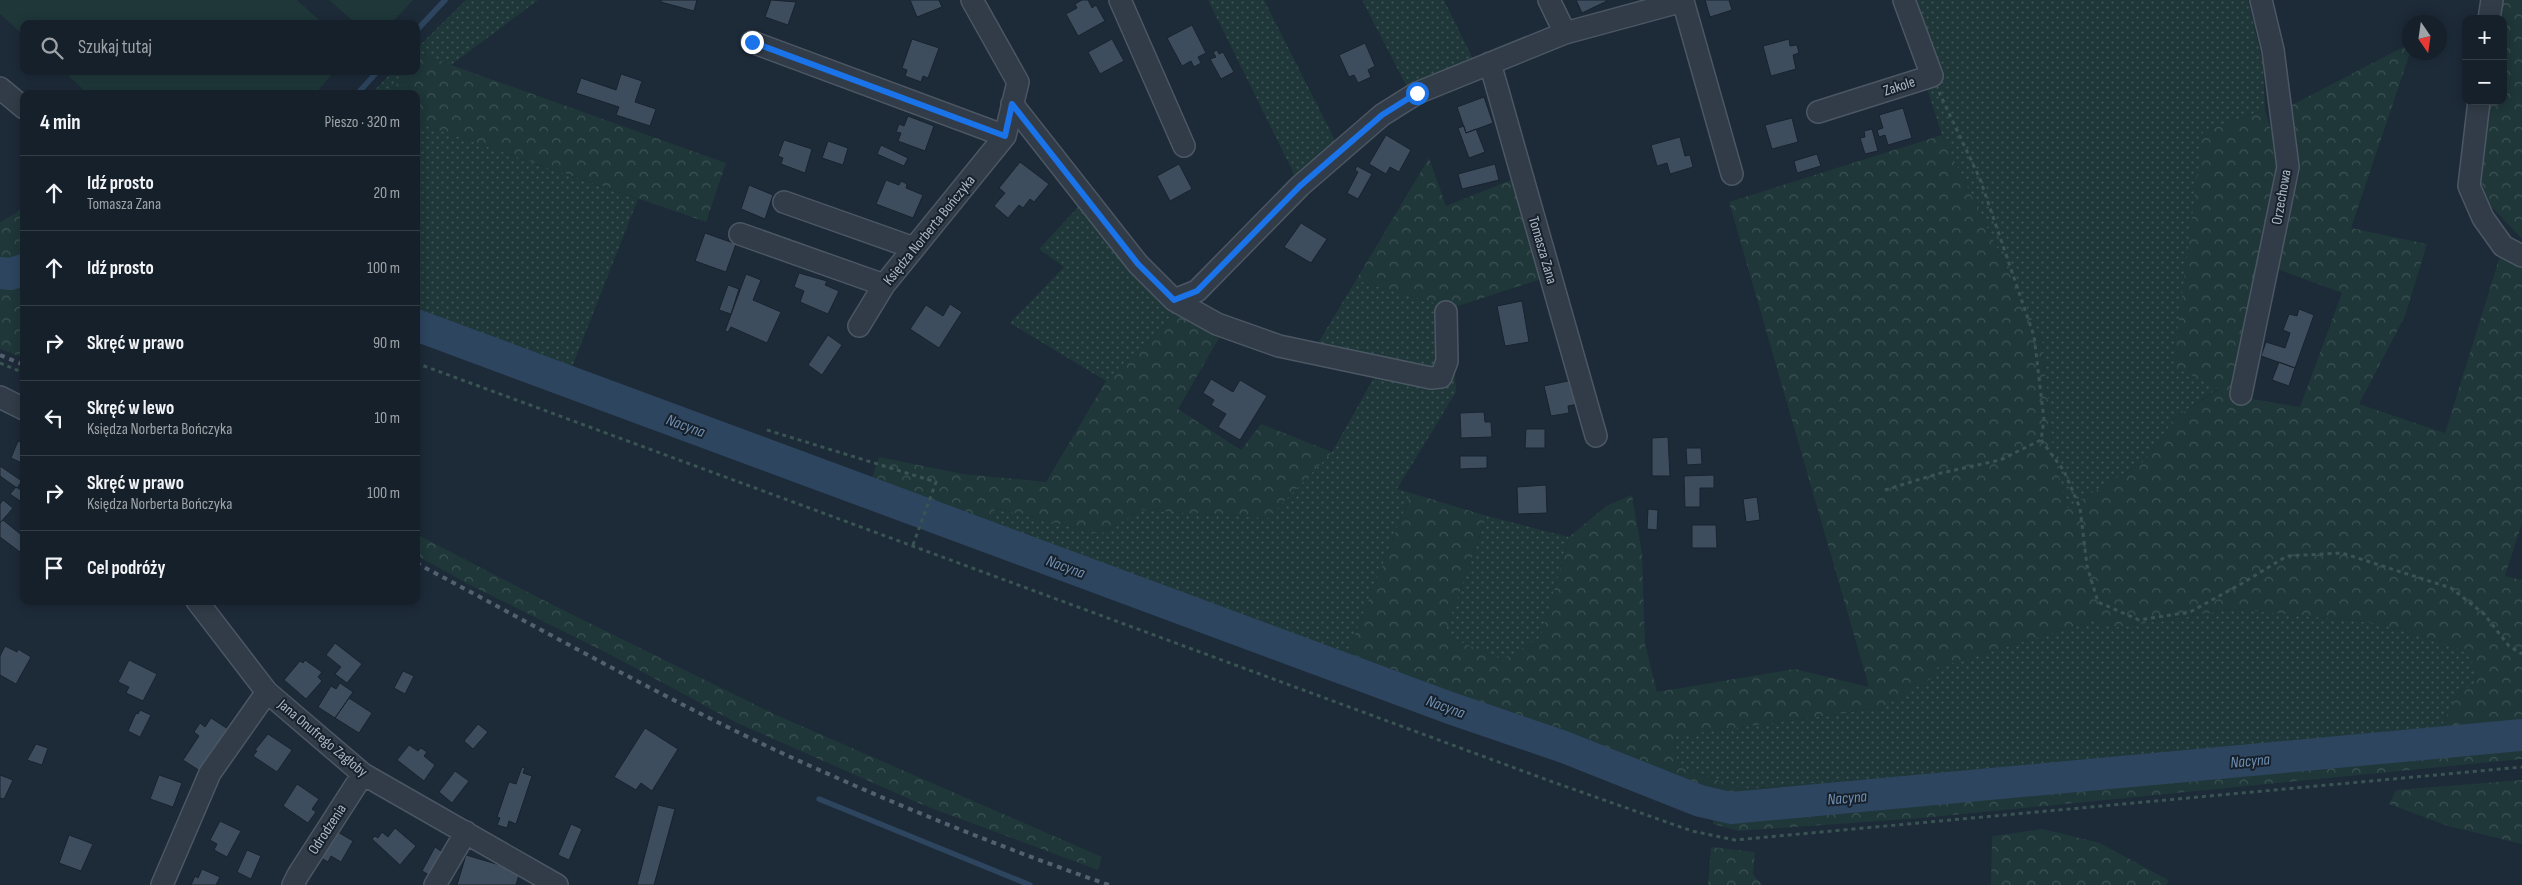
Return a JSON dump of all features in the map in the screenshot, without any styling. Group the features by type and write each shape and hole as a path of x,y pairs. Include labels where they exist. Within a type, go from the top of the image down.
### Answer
{"street":[{"name":"Księdza Norberta Bończyka","path":"860,326 884,285 1005,136 1018,82 972,0"},
{"path":"1120,0 1134,28 1184,146"},
{"path":"1549,0 1565,32"},
{"name":"Zakole","path":"1818,112 1932,76 1904,0"},
{"name":"Orzechowa","path":"2241,394 2288,167 2273,50 2261,0"},
{"path":"2490,15 2492,0"},
{"path":"1174,300 1197,291 1300,186 1382,115 1417,93 1565,32 1683,1 1732,174"},
{"path":"752,42 1005,136"},
{"name":"Tomasza Zana","path":"1490,63 1596,436"},
{"path":"0,88 20,105"},
{"path":"1012,104 1138,264 1174,300 1217,324 1279,346 1431,378 1441,377 1447,360 1446,312"},
{"path":"2479,105 2469,186 2483,218 2503,246 2522,256"},
{"path":"784,202 914,248"},
{"path":"740,234 884,285"},
{"path":"0,397 20,407"},
{"name":"Jana Onufrego Zagłoby","path":"200,605 267,692 363,774 557,885"},
{"path":"162,885 210,773 267,692"},
{"name":"Odrodzenia","path":"293,885 363,774"},
{"path":"435,885 466,832"}],"path":[{"path":"1932,76 1980,179 2034,336 2044,420 2041,440 2064,471 2080,508 2087,566 2098,602 2139,620 2190,612 2241,584 2286,556 2342,553 2451,588 2484,614 2509,646 2522,654"},
{"path":"0,363 20,371"},
{"path":"420,364 1683,828 1735,840 2522,768"},
{"path":"767,430 936,482 913,546"},
{"path":"1885,490 1938,474 2000,460 2041,440"}],"green space":[{"path":"0,0 297,0 320,20 20,20 20,32 0,14"},
{"path":"329,0 413,0 395,20 352,20"},
{"path":"466,0 538,0 451,65 421,54 420,56 420,45"},
{"path":"1208,0 1264,0 1338,146 1297,180"},
{"path":"1362,0 1444,0 1474,61 1409,91"},
{"path":"1912,0 2248,0 2263,64 2265,110 2203,131 2219,388 2176,417 2145,461 2067,508 2053,451 2042,340 1942,135 1926,85 1942,82"},
{"path":"2499,0 2522,0 2522,239 2486,201 2476,181 2486,105 2507,105 2507,15 2497,15"},
{"path":"2402,48 2402,60 2408,60 2351,228 2427,244 2405,316 2359,404 2445,433 2501,253 2522,264 2522,523 2505,576 2522,580 2522,730 1736,802 1670,782 1346,657 1411,493 1487,516 1444,635 1503,660 1541,637 1569,537 1606,506 1632,495 1642,553 1645,644 1657,692 1795,669 1869,687 1729,202 1942,135 2042,340 2053,451 2067,508 2145,461 2176,417 2219,389 2173,366 2203,131 2265,110 2282,169 2235,396 2300,407 2342,293 2272,267 2300,173 2288,107","holes":["2235,609 2377,623 2469,652 2477,681 2458,693 2441,728 1927,775 1743,789 1678,767 1674,736 1882,708 1935,676 1935,668 2093,621 2118,627"]},
{"path":"420,54 726,163 706,222 420,123 420,90 392,90 404,75 420,75"},
{"path":"67,75 332,75 318,90 84,90"},
{"path":"389,75 409,75 402,90 375,90"},
{"path":"420,123 638,199 572,367 420,310"},
{"path":"1429,158 1446,206 1516,178 1544,278 1452,308 1356,280"},
{"path":"1080,205 1178,312 1106,381 1010,323 1064,267 1039,249"},
{"path":"20,208 20,263 7,268 0,266 0,222"},
{"path":"20,277 20,356 0,349 0,281 6,282"},
{"path":"1356,280 1452,308 1456,392 1397,489 1411,493 1346,657 991,522 994,508 1100,534 1141,510 1268,518 1332,452 1380,367 1318,343"},
{"path":"1178,312 1219,338 1178,409 1241,450 1261,424 1332,452 1268,518 1141,510 1100,534 995,508 991,522 872,478 879,457 963,474 1046,482 1106,381"},
{"path":"1487,516 1569,537 1541,637 1503,660 1444,635"},
{"path":"420,536 557,607 774,714 1102,857 1098,870 928,807 737,723 613,656 468,584 420,557"},
{"path":"2235,609 2377,623 2470,652 2477,682 2458,693 2441,728 1927,775 1743,789 1678,767 1674,736 1882,708 1935,668 2093,621 2118,627"},
{"path":"2522,743 2522,759 1922,818 1739,831 1713,824 1713,811 1730,815"},
{"path":"2522,780 2522,844 2448,826 2389,804 2396,790"},
{"path":"2043,829 2100,843 2168,880 2167,885 1991,885 1992,836"},
{"path":"1711,847 1755,852 1753,874 1762,885 1708,885"}],"building":[{"path":"661,0 697,0 694,11 661,2"},
{"path":"771,0 796,2 788,25 765,17"},
{"path":"910,0 939,0 942,7 917,17"},
{"path":"1082,0 1088,0 1092,8 1096,5 1105,21 1078,36 1066,14 1077,8 1075,4"},
{"path":"1576,0 1606,0 1607,1 1582,13"},
{"path":"1705,0 1729,0 1732,10 1710,17"},
{"path":"1192,25 1206,53 1198,57 1201,63 1194,67 1191,61 1182,66 1167,38"},
{"path":"912,39 939,48 928,78 923,76 921,82 905,76 907,70 902,68"},
{"path":"1112,39 1124,61 1100,74 1088,52"},
{"path":"1789,39 1790,46 1797,45 1799,53 1793,55 1796,69 1771,76 1763,46"},
{"path":"1365,43 1375,66 1368,70 1371,77 1358,83 1354,75 1349,77 1339,55"},
{"path":"1217,50 1219,54 1223,52 1234,72 1221,79 1210,59 1216,57 1213,52"},
{"path":"621,74 642,81 635,102 656,109 650,126 616,115 619,107 576,93 581,78 616,90"},
{"path":"1484,97 1493,123 1466,133 1457,107"},
{"path":"1903,108 1912,138 1888,145 1885,135 1879,137 1877,130 1883,128 1879,115"},
{"path":"908,116 934,126 925,151 898,141 901,133 896,132 899,124 904,126"},
{"path":"1792,118 1798,142 1772,149 1765,125"},
{"path":"1464,126 1466,133 1476,129 1485,152 1469,158 1458,128"},
{"path":"1872,129 1878,151 1865,154 1860,138 1865,137 1864,131"},
{"path":"1386,135 1411,150 1399,172 1390,167 1386,174 1369,164"},
{"path":"1680,137 1685,156 1690,155 1693,167 1670,174 1667,163 1657,166 1651,145"},
{"path":"784,140 812,149 805,173 781,164 783,158 778,156"},
{"path":"828,141 848,148 843,165 822,158"},
{"path":"881,145 908,158 904,166 877,154"},
{"path":"1817,154 1821,166 1797,173 1794,161"},
{"path":"1020,162 1049,184 1034,202 1030,199 1023,208 1019,205 1008,218 994,206 1005,193 999,188"},
{"path":"1179,164 1192,189 1170,201 1157,176"},
{"path":"1495,164 1499,180 1462,189 1458,174"},
{"path":"1357,166 1372,174 1358,199 1347,193 1358,172 1355,170"},
{"path":"886,180 899,185 901,181 907,184 906,188 923,195 913,218 876,204"},
{"path":"749,185 773,195 765,219 741,209"},
{"path":"1301,223 1327,239 1311,263 1284,247"},
{"path":"705,233 736,244 726,272 695,261"},
{"path":"799,273 827,281 825,285 839,291 828,314 800,302 804,291 794,287"},
{"path":"746,274 761,280 753,300 781,312 767,343 731,327 728,332 725,331"},
{"path":"728,285 739,289 731,314 719,310"},
{"path":"1522,301 1529,342 1505,346 1497,306"},
{"path":"950,304 962,312 939,348 910,329 926,305 943,316"},
{"path":"2299,309 2314,315 2295,368 2261,356 2266,342 2285,348 2290,333 2283,330 2289,314 2297,316"},
{"path":"828,335 842,345 822,375 808,365"},
{"path":"2279,362 2295,368 2289,386 2272,380"},
{"path":"1211,379 1233,392 1240,380 1267,396 1240,440 1218,427 1226,414 1211,405 1214,400 1203,393"},
{"path":"1573,380 1578,404 1568,406 1569,413 1551,416 1544,386"},
{"path":"1484,412 1485,422 1491,422 1492,437 1461,438 1460,413"},
{"path":"1526,429 1545,429 1545,448 1525,448"},
{"path":"1668,437 1670,476 1652,476 1652,438"},
{"path":"18,441 20,442 20,462 11,458"},
{"path":"1686,448 1701,448 1702,464 1687,465"},
{"path":"1460,456 1487,456 1487,468 1460,469"},
{"path":"0,466 20,480 20,484 17,488 0,476"},
{"path":"1714,475 1714,488 1700,488 1700,507 1685,507 1684,476"},
{"path":"1546,485 1547,513 1518,514 1517,487"},
{"path":"16,487 20,490 20,501 10,494"},
{"path":"1757,497 1760,520 1746,522 1743,499"},
{"path":"3,500 13,508 0,523 0,504"},
{"path":"1648,509 1658,510 1657,530 1647,529"},
{"path":"3,520 20,534 20,552 0,537 0,523"},
{"path":"1692,525 1716,525 1717,548 1692,548"},
{"path":"335,643 362,664 347,683 335,674 341,667 326,655"},
{"path":"5,646 17,652 18,649 31,657 16,684 0,675 0,656"},
{"path":"129,660 157,674 143,701 126,693 129,687 118,682"},
{"path":"305,660 322,672 318,677 322,681 306,699 284,680 300,661 303,663"},
{"path":"403,671 414,676 405,694 394,688"},
{"path":"340,683 353,692 335,718 318,707 331,686 336,689"},
{"path":"349,698 372,713 359,733 335,718"},
{"path":"140,710 151,715 140,737 128,731 136,713 138,714"},
{"path":"211,718 228,729 200,771 183,760 199,736 194,732 200,723 205,727"},
{"path":"478,724 488,732 473,749 464,741"},
{"path":"645,728 678,749 652,791 641,783 636,790 614,777"},
{"path":"268,734 292,750 277,772 253,756 257,751 255,750"},
{"path":"36,744 48,748 42,765 27,760"},
{"path":"409,745 418,751 421,748 427,752 424,756 435,765 424,781 397,760"},
{"path":"522,767 525,768 523,773 532,776 516,824 509,821 507,828 497,825 500,818 497,817 509,782 516,784"},
{"path":"455,771 469,781 452,803 439,792"},
{"path":"0,775 13,780 4,799 0,798"},
{"path":"159,775 182,783 173,807 150,799"},
{"path":"297,784 319,799 312,809 316,812 308,823 283,806"},
{"path":"658,805 675,809 654,885 637,885"},
{"path":"220,821 241,831 227,857 214,850 217,844 210,840"},
{"path":"571,824 582,829 569,860 558,855"},
{"path":"331,828 353,841 341,862 331,856 328,862 318,856"},
{"path":"395,828 416,846 400,865 372,839 375,836 378,838 382,832 388,837"},
{"path":"69,835 93,844 81,871 59,863"},
{"path":"435,847 447,855 431,876 422,871"},
{"path":"247,850 261,856 251,879 237,872"},
{"path":"466,855 520,871 516,885 457,885"},
{"path":"202,869 220,877 216,885 191,885 195,876 198,878"}],"waterway":[{"path":"420,27 445,0"},
{"path":"361,90 374,75"},
{"name":"Nacyna","path":"0,273 10,274 20,271"},
{"name":"Nacyna","path":"420,326 1450,708 1564,747 1700,801 1731,808 2522,735"},
{"path":"720,438 723,452"},
{"path":"819,799 1030,885"}],"railway":[{"path":"0,355 20,363"},
{"path":"420,565 637,681 771,748 938,821 1109,885"}],"route":[{"path":"752,42 1005,136 1012,104 1138,264 1174,300 1197,291 1300,186 1382,115 1417,93"}]}
